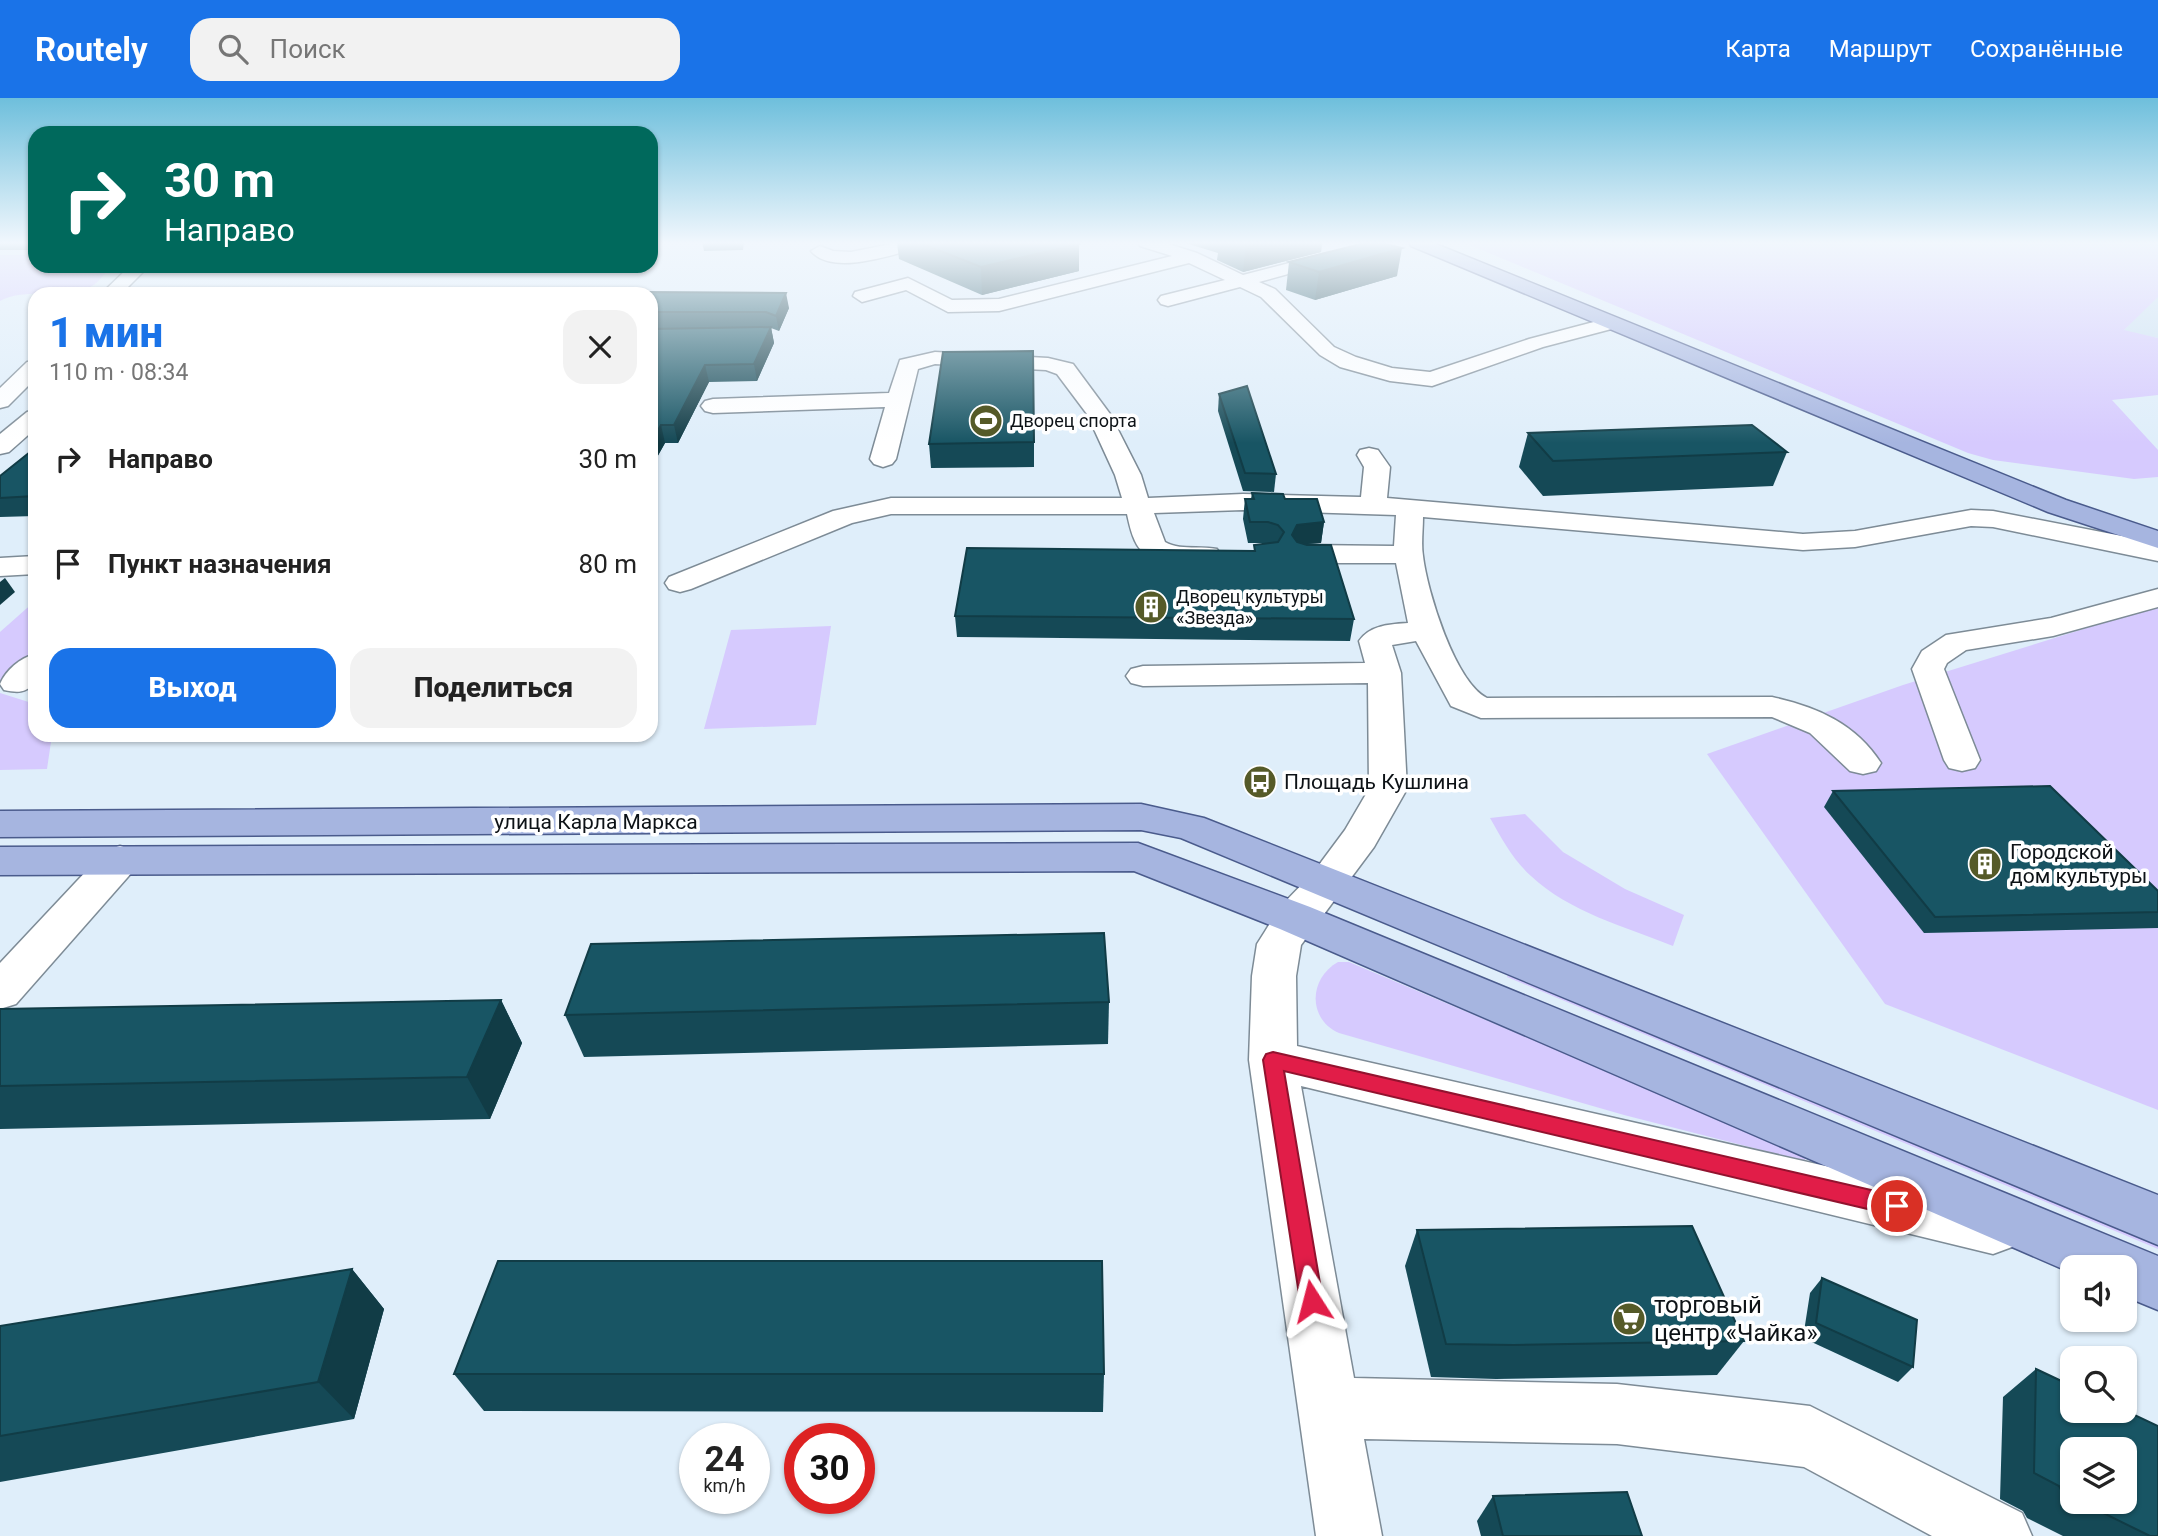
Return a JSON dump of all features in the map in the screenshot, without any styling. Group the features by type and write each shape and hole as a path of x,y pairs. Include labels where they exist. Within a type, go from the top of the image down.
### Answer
{"main road":[{"path":"1579,309 2057,506 2158,540"},
{"name":"улица Карла Маркса","path":"0,824 1141,817 1191,827 2158,1220"},
{"name":"улица Карла Маркса","path":"0,861 1138,857 1295,918"},
{"path":"1295,918 2090,1255"},
{"path":"2137,1274 2158,1283"}],"street":[{"path":"1286,309 1336,357 1390,374 1432,379 1536,343 1612,323"},
{"path":"883,459 908,365 935,358 1048,364 1065,369 1076,389 1098,414 1128,475 1149,542 1155,550 1168,555 1238,554"},
{"path":"0,368 28,366"},
{"path":"2,397 28,373"},
{"path":"713,406 899,400"},
{"path":"0,447 28,423"},
{"path":"1369,455 1377,467 1373,505"},
{"path":"680,583 843,517 877,508 1138,506 1243,502 1373,505 1803,542 1855,539 1971,517 2158,552"},
{"path":"1410,509 1408,555 1426,631 1463,699 1481,708 1772,707 1817,720 1836,733 1863,763"},
{"path":"1305,554 1408,555"},
{"path":"0,566 28,565"},
{"path":"1962,760 1928,669 1933,658 1957,642 2053,627 2158,598"},
{"path":"1349,1536 1273,1060 1273,976 1279,944 1295,918 1327,883 1360,838 1388,789 1384,673 1375,641 1389,634 1426,631"},
{"path":"1143,676 1384,673"},
{"path":"0,992 120,860"},
{"path":"1273,1060 1472,1105 2079,1255"},
{"path":"1329,1408 1617,1413 1810,1437 1999,1536"}],"shaded area":[{"path":"1623,309 2146,309 2124,330 2158,338 2158,395 2112,400 2158,450 2158,477 2134,479 1993,460 1968,453"},
{"path":"2144,309 2158,309 2158,338 2123,331"},
{"path":"2158,606 2158,1110 1885,1004 1707,754 1903,685"},
{"path":"28,607 28,661 0,687 0,632"},
{"path":"831,626 816,725 704,729 731,630"},
{"path":"0,693 28,702 28,742 51,742 47,769 0,770"},
{"path":"1525,814 1563,852 1625,889 1684,915 1673,946 1580,909 1546,889 1531,876 1513,856 1490,818"},
{"path":"1338,962 1349,962 1805,1155 1805,1161 1624,1115 1339,1033 1321,1018 1316,998 1321,978"},
{"path":"1511,968 2158,1236 2158,1249 1507,977"}],"building":[{"path":"658,309 779,309 776,316 766,312 658,312"},
{"path":"771,327 754,364 705,365 674,425 661,425 658,430 658,329"},
{"name":"Дворец спорта","path":"1033,351 1034,442 929,444 943,352"},
{"path":"1247,386 1276,474 1245,473 1219,394"},
{"path":"1752,425 1787,452 1553,461 1528,433"},
{"path":"28,454 28,496 0,498 0,476"},
{"name":"Дворец культуры «Звезда»","path":"1252,493 1283,494 1285,499 1317,499 1324,522 1297,525 1292,535 1297,542 1307,545 1331,545 1354,619 955,616 967,548 1255,551 1254,545 1278,542 1284,532 1278,525 1268,522 1250,522 1245,499 1254,499"},
{"name":"Городской дом культуры","path":"2050,786 2158,891 2158,912 1935,917 1833,791"},
{"path":"1104,933 1109,1002 565,1015 591,944"},
{"path":"501,1000 467,1077 0,1086 0,1009"},
{"path":"1692,1226 1744,1341 1446,1344 1417,1230"},
{"path":"498,1261 1102,1261 1104,1374 454,1374"},
{"path":"352,1269 318,1382 0,1436 0,1326"},
{"path":"1822,1278 1917,1320 1913,1367 1816,1323"},
{"path":"2036,1369 2060,1380 2060,1423 2137,1423 2137,1416 2158,1426 2158,1536 2150,1536 2105,1514 2137,1514 2137,1437 2060,1437 2060,1488 2034,1473"},
{"path":"1627,1492 1642,1536 1503,1536 1493,1496"}],"place":[{"name":"Дворец спорта","path":"986,421"},
{"name":"Дворец культуры «Звезда»","path":"1151,607"},
{"name":"Площадь Кушлина","path":"1260,782"},
{"name":"Городской дом культуры","path":"1985,864"},
{"name":"торговый центр «Чайка»","path":"1629,1319"}],"route":[{"path":"1312,1301 1273,1060 1897,1206"}]}
